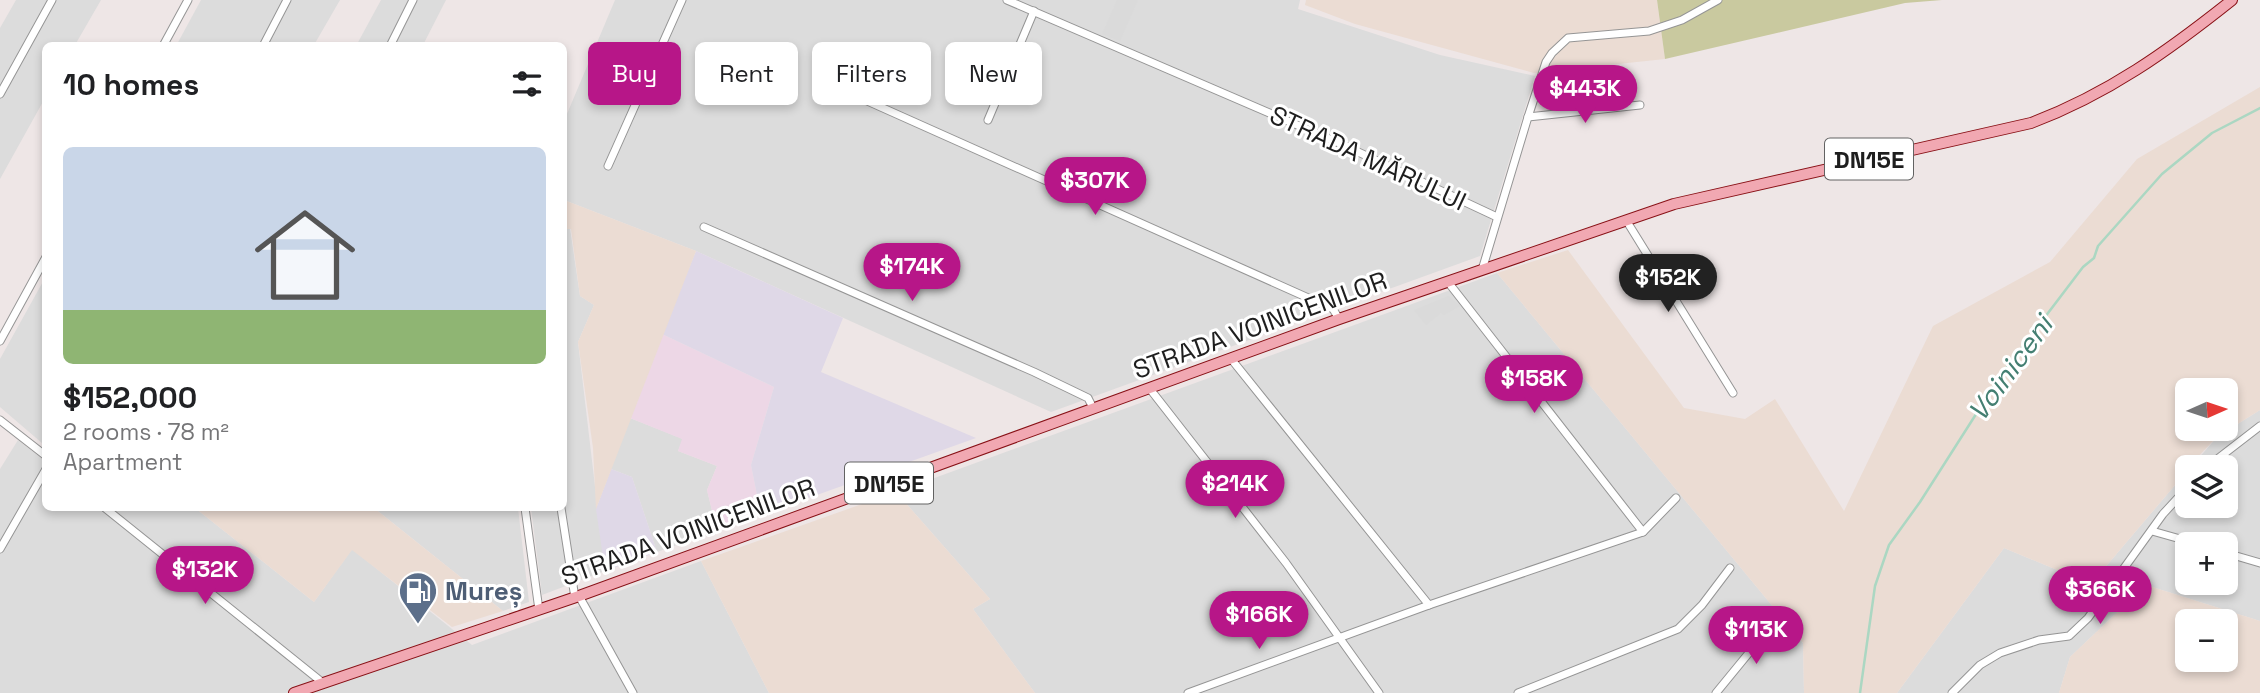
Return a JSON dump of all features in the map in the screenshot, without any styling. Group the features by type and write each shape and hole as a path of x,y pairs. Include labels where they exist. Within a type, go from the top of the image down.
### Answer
{"main road":[{"name":"STRADA VOINICENILOR","path":"294,693 577,597 1339,319 1626,220 1720,192 2031,123 2070,108 2157,59 2232,0"}],"street":[{"path":"0,94 52,0"},
{"path":"165,42 188,0"},
{"path":"265,42 286,0"},
{"path":"392,42 413,0"},
{"path":"608,166 682,0"},
{"name":"STRADA MĂRULUI","path":"1007,0 1339,143 1497,217"},
{"name":"STRADA MĂRULUI","path":"1482,270 1528,117 1552,53 1569,38 1649,31 1682,20 1718,0"},
{"path":"988,120 1034,11"},
{"path":"876,105 1334,310 1339,319"},
{"path":"1528,117 1640,106"},
{"path":"1626,220 1734,393"},
{"path":"704,227 1034,372 1088,398 1093,408"},
{"path":"0,341 42,264"},
{"path":"1448,282 1643,532"},
{"path":"1232,360 1429,605"},
{"path":"1150,388 1340,636 1379,693"},
{"path":"0,420 42,453"},
{"path":"2223,455 2260,426"},
{"path":"0,549 42,476"},
{"path":"1188,693 1340,636 1643,532 1676,498"},
{"path":"1952,693 1980,665 2000,653 2039,640 2069,636 2088,618 2175,503"},
{"path":"109,511 323,683"},
{"path":"525,511 539,610"},
{"path":"562,511 577,597 633,693"},
{"path":"2152,531 2175,538"},
{"path":"2238,557 2260,563"},
{"path":"1518,693 1678,629 1702,605 1730,568"},
{"path":"1716,693 1775,621"}],"shaded area":[{"path":"16,0 101,0 77,42 42,42 42,103 0,179 0,28"},
{"path":"201,0 340,0 316,42 178,42"},
{"path":"381,0 446,0 425,42 358,42"},
{"path":"615,0 1300,0 1298,9 1440,55 1535,76 1480,256 1051,412 696,251 567,201 567,114 588,64 588,105 681,105 681,42 597,42"},
{"path":"1117,0 1138,0 1120,41 1102,34"},
{"path":"1306,0 1657,0 1665,59 1534,73 1355,24 1305,5"},
{"path":"2260,87 2260,410 2238,424 2238,378 2175,378 2175,441 2213,441 2200,455 2175,455 2175,485 2091,584 2004,548 1897,693 1804,693 1803,643 1497,273 1568,250 1684,408 1745,419 1775,399 1844,511 1933,326 2050,262 2137,159"},
{"path":"567,201 696,251 596,509 593,448 578,342 594,305 580,296 571,229 567,229"},
{"path":"567,228 570,228 580,296 594,305 578,342 605,571 542,595 531,511 567,511"},
{"path":"696,251 843,318 821,372 976,438 761,515 751,465 774,387 662,334"},
{"path":"1497,273 1803,643 1804,693 1035,693 973,609 990,599 896,492"},
{"path":"42,283 42,443 0,407 0,359"},
{"path":"1448,296 1460,306 1444,315 1441,313 1426,325 1414,310"},
{"path":"662,334 774,387 751,465 761,515 717,531 707,490 717,466 678,451 682,439 630,418"},
{"path":"2260,410 2260,621 2238,614 2238,609 2222,609 2178,595 2238,595 2238,532 2175,532 2175,594 2146,585 2070,657 2059,693 1897,693 2004,548 2091,584 2175,485 2175,518 2238,518 2238,455 2201,455 2214,441 2238,441 2238,424"},
{"path":"630,418 683,439 678,451 717,466 707,490 717,531 657,552 632,477 611,469"},
{"path":"18,440 42,459 42,511 199,511 314,602 352,549 472,645 701,561 769,693 0,693 0,469"},
{"path":"611,469 632,477 657,552 605,571 596,509"},
{"path":"896,492 990,599 973,609 1035,693 769,693 701,561"},
{"path":"199,511 378,511 503,611 452,627 352,550 314,602"},
{"path":"378,511 518,511 529,602 503,611"},
{"path":"2146,585 2222,609 2175,609 2175,672 2238,672 2238,614 2260,621 2260,693 2059,693 2070,657"}],"green space":[{"path":"1657,0 1942,0 1905,3 1665,59"}],"waterway":[{"name":"Voiniceni","path":"1860,693 1875,586 1889,545 1920,502 2001,375 2083,267 2094,258 2098,246 2162,174 2212,133 2260,108"}],"place":[{"name":"Mureș","path":"418,625"}]}
